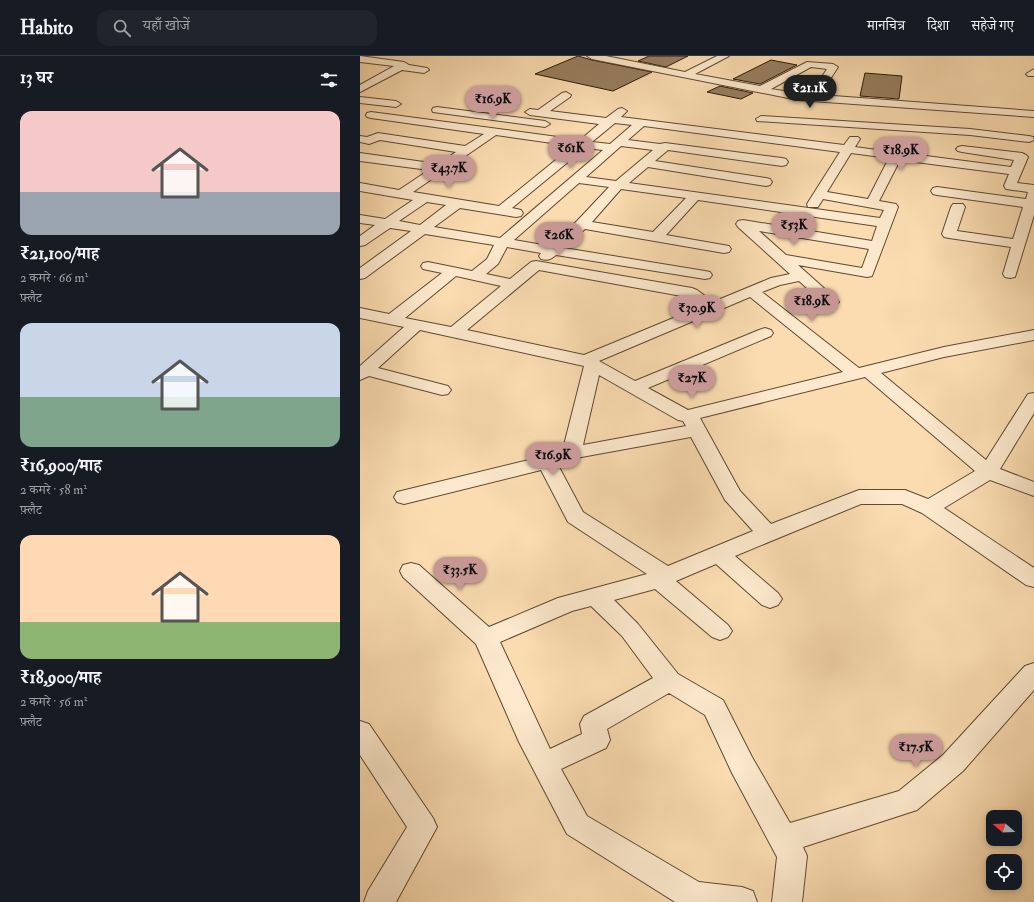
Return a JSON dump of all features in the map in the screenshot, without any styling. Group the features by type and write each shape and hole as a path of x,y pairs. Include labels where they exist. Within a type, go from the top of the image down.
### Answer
{"street":[{"path":"592,56 798,97 1034,114"},
{"path":"686,75 724,56"},
{"path":"360,59 404,65 401,67"},
{"path":"761,90 810,64 833,67 813,98"},
{"path":"360,89 401,67 424,70"},
{"path":"367,73 386,76"},
{"path":"527,136 566,95"},
{"path":"360,100 406,106"},
{"path":"360,121 390,104"},
{"path":"458,104 543,119"},
{"path":"429,109 468,114 543,119 557,115 610,121"},
{"path":"502,210 624,110 641,119 796,142 1016,171"},
{"path":"475,276 493,261 503,242 616,145 641,119 660,113"},
{"path":"449,126 468,114"},
{"path":"371,115 582,144 662,148 665,146 782,162"},
{"path":"761,119 970,132 1029,139"},
{"path":"808,212 862,125"},
{"path":"1033,126 1010,186 1034,189"},
{"path":"872,204 896,155 907,142 910,128"},
{"path":"401,194 494,132"},
{"path":"970,132 949,162 947,204 949,234 1019,244"},
{"path":"360,139 369,141 378,136 467,150"},
{"path":"749,204 796,142"},
{"path":"454,333 536,265 582,224 618,185 662,148"},
{"path":"957,149 1022,156"},
{"path":"360,157 439,168"},
{"path":"646,163 766,182"},
{"path":"577,179 885,223"},
{"path":"360,187 534,216"},
{"path":"781,258 867,273 891,207 819,194"},
{"path":"656,237 695,196"},
{"path":"360,242 424,198"},
{"path":"947,204 1032,199 1010,274"},
{"path":"360,275 458,203"},
{"path":"360,219 705,275"},
{"path":"582,224 724,249"},
{"path":"831,302 743,224 876,246"},
{"path":"536,265 692,293 710,308"},
{"path":"428,266 513,284"},
{"path":"392,320 454,271"},
{"path":"590,362 751,291 776,281 802,276"},
{"path":"751,291 862,372 988,472 1034,489"},
{"path":"360,313 590,362 693,422 732,495 768,534"},
{"path":"362,373 416,325"},
{"path":"635,388 765,333"},
{"path":"404,497 547,462 572,453 693,422 862,372 944,352 1034,335"},
{"path":"572,453 590,362"},
{"path":"362,373 442,390"},
{"path":"929,508 988,472 1034,398"},
{"path":"547,462 575,517 663,578 720,631"},
{"path":"486,638 566,604 663,578 859,497 905,497 929,508 1034,579"},
{"path":"719,554 770,599"},
{"path":"410,571 486,638 532,742 577,825 695,897 742,902"},
{"path":"595,596 630,630 669,681 714,708 792,856 787,902"},
{"path":"783,839 906,801 953,763 1034,673"},
{"path":"544,764 597,740 593,724 669,681"},
{"path":"360,732 423,827 379,902"}],"building":[{"path":"578,56 652,72 613,91 535,74"},
{"path":"649,56 688,56 666,67 638,61"},
{"path":"771,60 797,65 760,84 733,79"},
{"path":"865,73 902,76 899,99 860,96"},
{"path":"720,86 753,93 741,99 707,92"}]}
